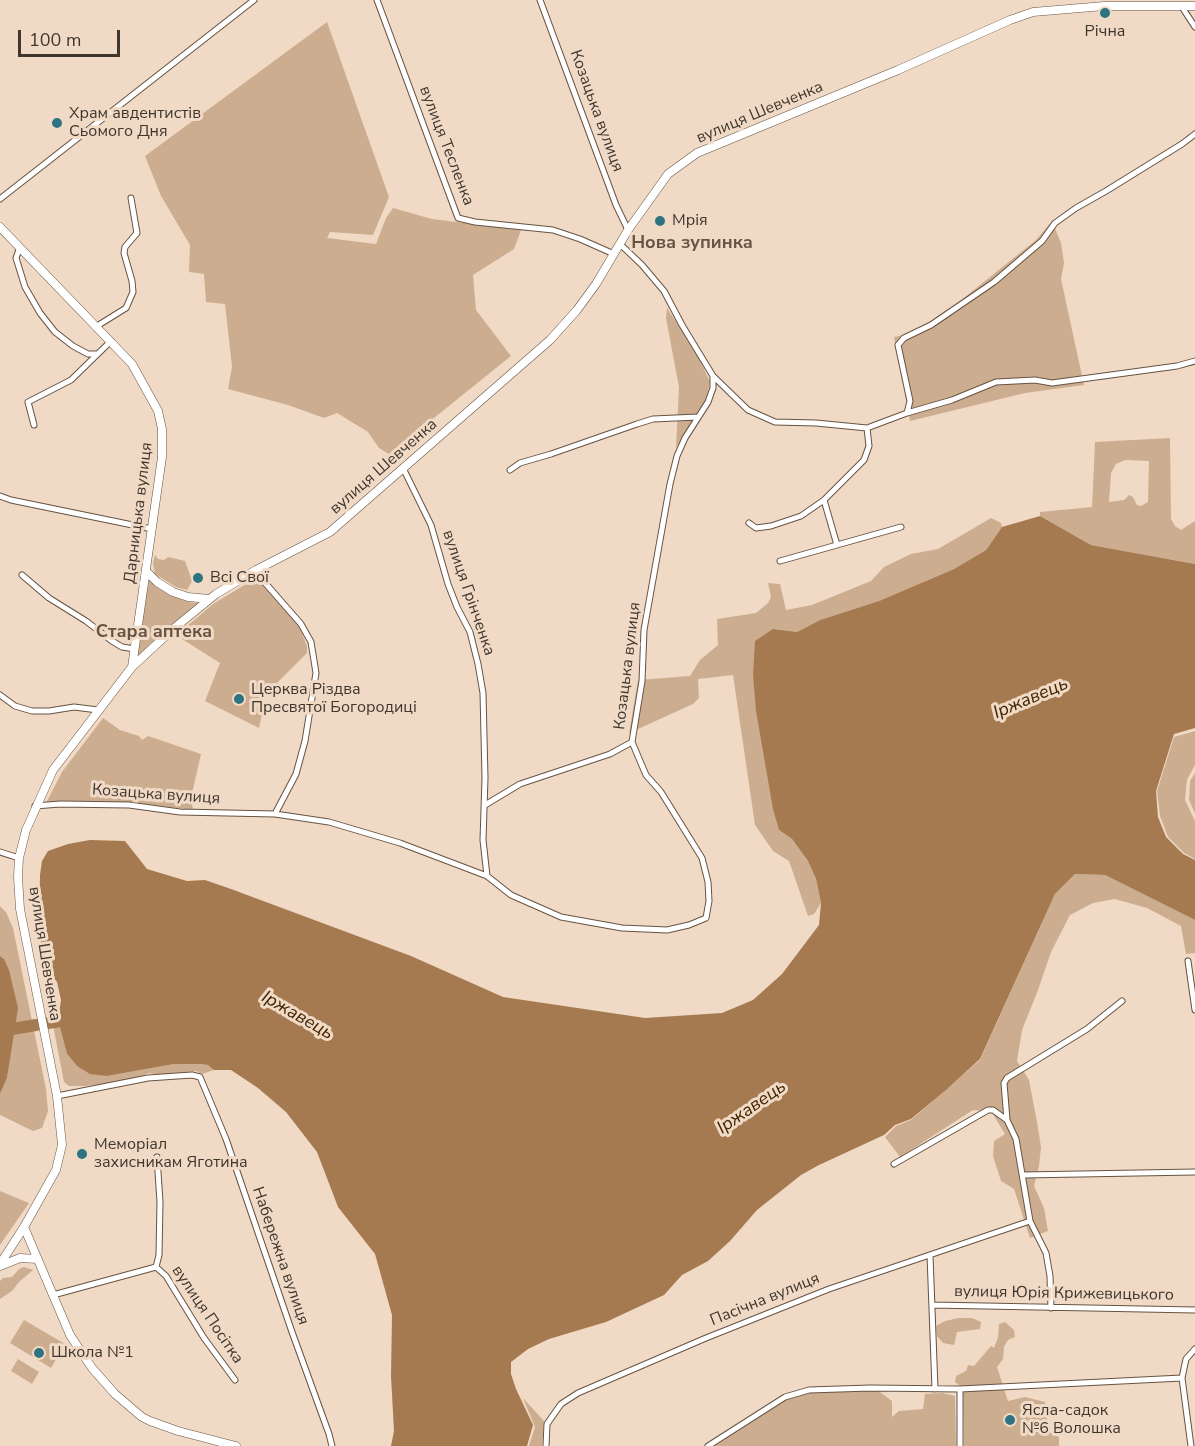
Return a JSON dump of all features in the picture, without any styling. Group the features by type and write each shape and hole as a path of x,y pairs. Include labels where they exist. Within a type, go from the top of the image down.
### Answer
{"street":[{"path":"0,199 254,0"},
{"name":"вулиця Тесленка","path":"377,0 458,218 475,222 553,230 614,254"},
{"name":"Козацька вулиця","path":"540,0 616,205 628,230"},
{"name":"вулиця Шевченка","path":"0,1265 56,1170 62,1145 57,1096 20,909 19,858 35,806 54,770 132,667 209,599 256,570 330,532 550,340 577,310 628,230 668,174 697,153 1033,12 1134,5 1195,6"},
{"path":"1182,7 1195,27"},
{"path":"907,413 910,401 898,345 904,338 931,325 994,282 1042,241 1055,223 1076,208 1195,134"},
{"path":"97,326 126,308 133,292 124,254 125,247 137,233 131,198"},
{"name":"Дарницька вулиця","path":"0,227 132,364 158,411 162,429 162,457 132,667"},
{"path":"620,244 642,265 663,291 713,376 748,410 775,422 867,428 952,400 996,382 1027,380 1052,383 1177,366 1195,361"},
{"path":"20,247 16,258 25,287 40,313 56,332 73,346 88,354 97,354"},
{"path":"34,425 28,402 71,380 111,341"},
{"name":"Козацька вулиця","path":"35,806 129,805 180,812 275,814 329,822 380,837 487,876 511,895 561,917 622,928 667,930 689,926 706,918 709,901 708,882 702,858 661,792 646,776 632,742 642,681 644,630 670,484 677,456 708,402 713,388 713,376"},
{"path":"510,470 520,463 637,424 653,420 698,417"},
{"path":"749,523 756,528 785,522 801,516 824,500 864,460 869,446 867,428"},
{"name":"вулиця Грінченка","path":"403,468 431,525 448,584 456,607 470,632 478,663 483,693 485,805 483,840 487,876"},
{"path":"0,496 152,529"},
{"path":"824,500 837,545"},
{"path":"780,561 901,526"},
{"path":"256,570 301,624 311,642 316,673 296,774 275,814"},
{"path":"147,572 157,582 173,592 188,597 209,599"},
{"path":"22,575 49,598 86,621 112,642 122,647 135,649"},
{"path":"0,695 15,706 32,711 74,707 98,710"},
{"path":"485,805 520,784 610,754 632,742"},
{"path":"0,852 19,858"},
{"path":"1188,962 1195,1010"},
{"path":"1051,1308 1050,1276 1046,1253 1030,1221 1016,1139 1007,1120 1004,1089 1007,1078 1087,1029 1122,1001"},
{"name":"Набережна вулиця","path":"57,1096 148,1078 192,1075 200,1077 226,1139 332,1446"},
{"path":"894,1164 988,1110 993,1110 1007,1120"},
{"name":"вулиця Посітка","path":"156,1267 159,1255 160,1202 157,1157"},
{"path":"1023,1175 1195,1172"},
{"name":"Пасічна вулиця","path":"546,1446 547,1424 561,1404 578,1393 819,1293 1030,1221"},
{"path":"24,1227 70,1335 92,1368 115,1394 142,1417 178,1431 236,1446"},
{"name":"вулиця Юрія Крижевицького","path":"930,1255 935,1389"},
{"path":"0,1265 20,1258 37,1259"},
{"name":"вулиця Посітка","path":"53,1295 156,1267"},
{"name":"вулиця Посітка","path":"156,1267 166,1276 188,1314 234,1380"},
{"name":"вулиця Юрія Крижевицького","path":"932,1305 1195,1310"},
{"path":"1191,1446 1182,1378 1186,1359 1195,1349"},
{"path":"708,1446 785,1397 808,1390 960,1389 1182,1378"},
{"path":"960,1389 960,1446"}],"shaded area":[{"path":"327,22 389,197 373,235 330,232 327,238 376,244 386,218 393,208 432,219 521,230 514,249 473,275 476,310 511,356 419,430 392,456 379,448 368,432 337,413 324,418 288,405 228,389 232,367 225,304 206,302 204,274 189,272 190,245 161,196 145,156"},
{"path":"1052,221 1061,243 1064,263 1061,279 1084,385 1025,393 910,421 894,337 928,323 960,301 1036,240"},
{"path":"667,308 697,354 710,382 705,404 676,448 679,387 666,318"},
{"path":"1170,438 1171,519 1181,530 1195,521 1195,564 1091,545 1040,516 1040,512 1092,507 1095,442","holes":["1125,460 1149,461 1148,502 1141,506 1137,505 1133,497 1129,495 1124,500 1109,502 1111,473 1116,464"]},
{"path":"991,518 1001,523 1002,527 986,550 954,569 879,601 820,620 797,632 773,629 779,830 792,839 808,861 816,879 821,903 814,914 808,916 789,861 773,851 755,825 733,675 698,679 699,698 693,704 629,733 638,680 690,676 700,660 718,645 717,619 756,613 768,603 771,597 768,583 780,584 786,610 812,605 871,581 884,567 911,554 938,549"},
{"path":"155,555 158,559 164,560 168,557 185,561 192,581 187,590 176,587 155,574 153,563"},
{"path":"256,578 299,626 307,646 307,653 266,694 259,728 205,701 220,663 182,639 178,634 213,604"},
{"path":"149,581 175,597 199,603 136,658"},
{"path":"103,718 120,730 139,736 142,740 148,736 201,754 191,798 193,810 130,802 46,803 62,772"},
{"path":"1195,731 1195,765 1187,780 1185,800 1195,821 1195,859 1184,853 1168,837 1160,816 1157,791 1174,737"},
{"path":"1195,773 1195,813 1189,800 1190,781"},
{"path":"1075,874 1105,875 1195,920 1195,953 1186,954 1181,926 1147,908 1115,899 1093,903 1070,915 1051,952 1022,1030 1017,1061 1029,1080 1037,1122 1041,1147 1034,1186 1044,1208 1048,1231 1030,1238 1014,1189 1001,1181 993,1156 994,1141 1005,1134 991,1111 973,1110 900,1157 885,1137 896,1126 911,1120 980,1060 1055,894"},
{"path":"0,906 6,912 13,928 46,1089 48,1111 42,1128 33,1131 0,1115 0,1094 7,1078 11,1047 4,959 0,956"},
{"path":"59,1024 67,1054 77,1066 107,1076 174,1064 208,1065 214,1070 202,1074 196,1071 162,1075 149,1073 118,1082 69,1086 64,1082 53,1025"},
{"path":"0,1191 29,1203 0,1245"},
{"path":"24,1267 33,1270 12,1291 0,1299 0,1281 3,1278 12,1277"},
{"path":"959,1318 972,1318 981,1322 980,1329 957,1332 954,1345 943,1343 937,1336 936,1326"},
{"path":"24,1320 65,1344 51,1368 10,1343"},
{"name":"Ясла-садок №6 Волошка","path":"1005,1322 1014,1330 1015,1337 1008,1340 1004,1347 1003,1359 997,1367 1008,1401 1025,1397 1045,1402 1048,1427 1051,1433 1059,1437 1059,1446 964,1446 963,1392 955,1382 956,1376 966,1371 968,1365 974,1366 991,1346 994,1348 999,1324"},
{"path":"18,1359 39,1372 32,1384 11,1371"},
{"path":"876,1389 892,1401 892,1417 899,1411 923,1409 925,1394 942,1393 955,1396 956,1446 712,1446 786,1399 814,1391"},
{"path":"523,1398 544,1421 542,1446 529,1446 535,1427"}],"water":[{"path":"1040,516 1091,545 1195,564 1195,728 1174,734 1156,791 1158,817 1166,837 1183,854 1195,860 1195,920 1105,875 1075,874 1055,894 980,1059 946,1090 911,1119 895,1125 884,1135 801,1175 757,1210 730,1241 708,1261 682,1275 664,1295 606,1322 549,1339 528,1349 511,1362 511,1374 516,1389 533,1425 527,1446 391,1446 394,1431 391,1376 392,1315 375,1254 338,1207 317,1152 286,1112 258,1088 231,1070 214,1070 208,1065 200,1064 174,1064 107,1076 90,1074 77,1066 67,1054 58,1020 61,1000 57,982 49,972 39,936 40,875 42,861 48,851 90,840 125,841 147,869 187,881 205,880 231,889 411,956 503,997 645,1018 722,1013 753,1000 782,974 819,925 821,903 816,879 808,861 792,839 779,830 773,809 756,711 753,675 755,641 773,629 797,632 820,620 879,601 954,569 986,550 1002,527"},
{"path":"0,956 9,970 18,1008 7,1078 0,1094"}],"waterway":[{"name":"Іржавець","path":"48,1023 73,1019"},
{"name":"Іржавець","path":"0,1031 36,1025"}],"place":[{"name":"Річна","path":"1105,13"},
{"name":"Храм авдентистів Сьомого Дня","path":"57,123"},
{"name":"Мрія","path":"660,221"},
{"name":"Всі Свої","path":"198,578"},
{"name":"Церква Різдва Пресвятої Богородиці","path":"239,699"},
{"name":"Меморіал захисникам Яготина","path":"82,1154"},
{"name":"Школа №1","path":"39,1353"},
{"name":"Ясла-садок №6 Волошка","path":"1010,1420"}],"district":[{"name":"Нова зупинка","path":"692,244"},
{"name":"Стара аптека","path":"154,633"}]}
